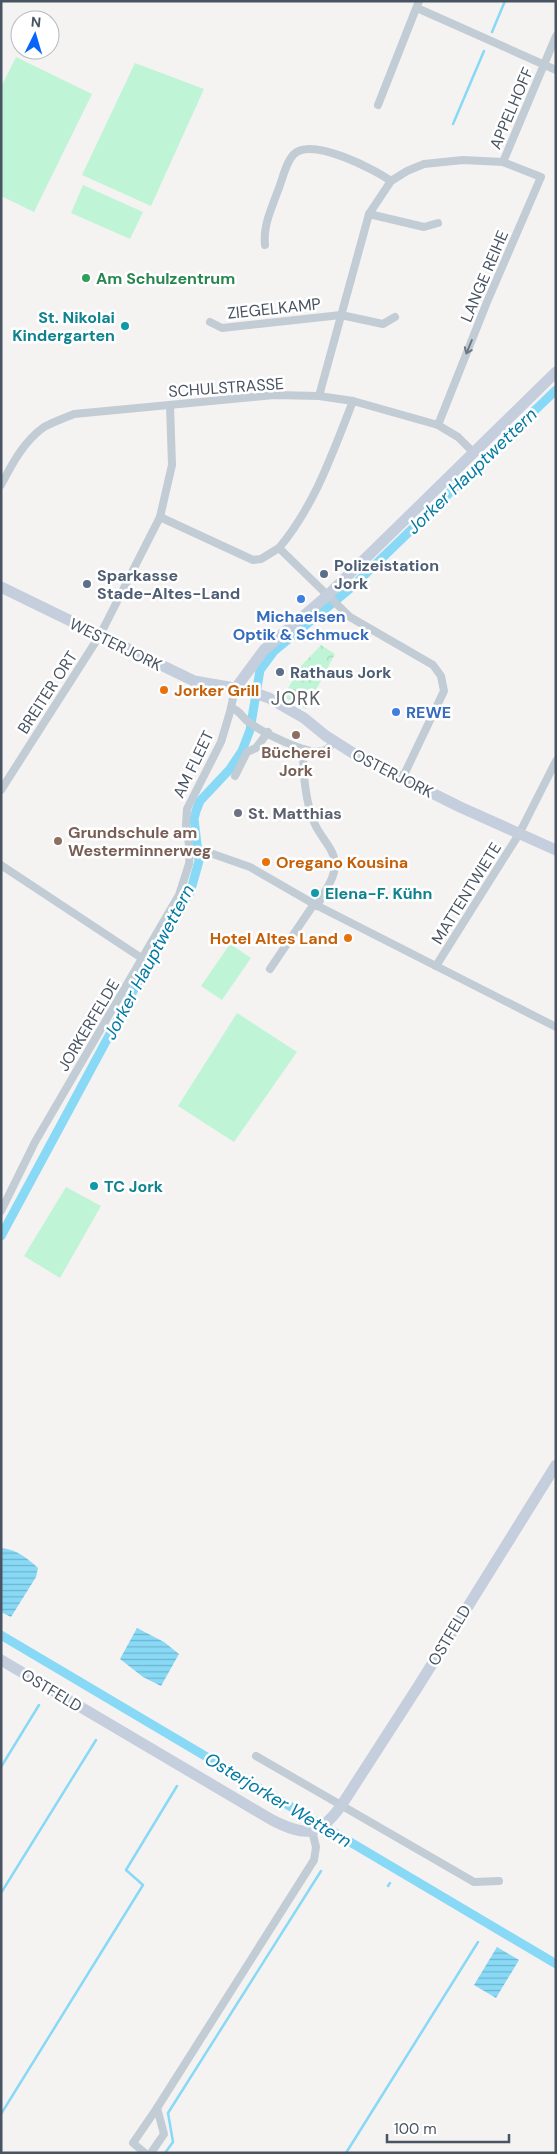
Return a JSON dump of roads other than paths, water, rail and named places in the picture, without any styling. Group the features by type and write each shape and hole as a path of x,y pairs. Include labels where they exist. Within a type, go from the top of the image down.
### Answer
{"street":[{"path":"378,105 418,4 544,64"},
{"name":"APPELHOFF","path":"503,162 556,36"},
{"name":"APPELHOFF","path":"544,64 556,70"},
{"path":"265,245 264,232 288,166 294,155 303,149 348,158 374,169 391,180 369,214 319,396"},
{"name":"LANGE REIHE","path":"391,180 424,164 463,160 503,162 542,177 486,302 438,425"},
{"path":"369,214 424,228 438,223"},
{"name":"ZIEGELKAMP","path":"210,322 222,328 341,315 383,324 395,317"},
{"path":"235,688 264,650 334,599 473,452 556,372"},
{"name":"SCHULSTRASSE","path":"1,485 13,461 34,436 45,427 74,414 274,396 319,396 353,401 438,425 458,437 473,452"},
{"path":"160,517 253,560 261,559 279,548 322,479 353,401"},
{"name":"BREITER ORT","path":"1,790 100,635 160,517 172,465 170,405"},
{"path":"279,548 356,620 434,665 441,676 444,691 402,779"},
{"name":"WESTERJORK","path":"1,587 194,681 235,688"},
{"name":"OSTERJORK","path":"235,688 256,693 304,718 356,755 402,779 556,850"},
{"name":"AM FLEET","path":"192,851 186,825 187,809 221,742 235,688"},
{"path":"231,708 286,743 303,749 321,752 334,741"},
{"path":"235,776 247,752 256,748 268,732"},
{"path":"270,969 315,905 334,874 335,864 333,856 314,821 303,769 303,749"},
{"name":"MATTENTWIETE","path":"436,966 519,834 556,761"},
{"path":"192,851 235,860 250,866 315,905 556,1027"},
{"name":"JORKERFELDE","path":"1,1210 35,1142 179,895 186,878 192,851"},
{"path":"1,865 143,959"},
{"name":"OSTFELD","path":"1,1660 272,1820 294,1830 315,1830 330,1821 341,1806 556,1465"},
{"path":"256,1756 474,1882 499,1882"},
{"path":"145,2153 133,2143 314,1860 316,1847 315,1830"},
{"path":"151,2153 164,2134 157,2108"}],"water":[{"path":"2,1548 22,1555 38,1568 36,1577 11,1617 1,1612"},
{"path":"137,1628 164,1642 179,1654 161,1686 143,1677 120,1659"},
{"path":"497,1947 519,1960 496,1998 474,1985"}],"waterway":[{"path":"492,32 505,1"},
{"path":"453,124 484,51"},
{"name":"Jorker Hauptwettern","path":"1,1236 159,943 190,893 199,861 194,819 196,811 200,801 230,769 242,751 250,730 260,670 274,651 352,587 556,390"},
{"name":"Osterjorker Wettern","path":"1,1635 556,1964"},
{"path":"1,1767 39,1705"},
{"path":"1,1893 96,1740"},
{"path":"1,2114 143,1885 126,1870 177,1786"},
{"path":"165,2153 173,2142 168,2113 321,1871"},
{"path":"346,2153 478,1942"}],"place":[{"name":"Am Schulzentrum","path":"86,278"},
{"name":"St. Nikolai Kindergarten","path":"125,326"},
{"name":"Polizeistation Jork","path":"324,574"},
{"name":"Sparkasse Stade-Altes-Land","path":"87,584"},
{"name":"Michaelsen Optik & Schmuck","path":"301,599"},
{"name":"Rathaus Jork","path":"280,672"},
{"name":"Jorker Grill","path":"164,690"},
{"name":"REWE","path":"396,712"},
{"name":"Bücherei Jork","path":"296,735"},
{"name":"St. Matthias","path":"238,813"},
{"name":"Grundschule am Westerminnerweg","path":"58,841"},
{"name":"Oregano Kousina","path":"266,862"},
{"name":"Elena-F. Kühn","path":"315,893"},
{"name":"Hotel Altes Land","path":"348,938"},
{"name":"TC Jork","path":"94,1186"}],"district":[{"name":"JORK","path":"296,698"}]}
